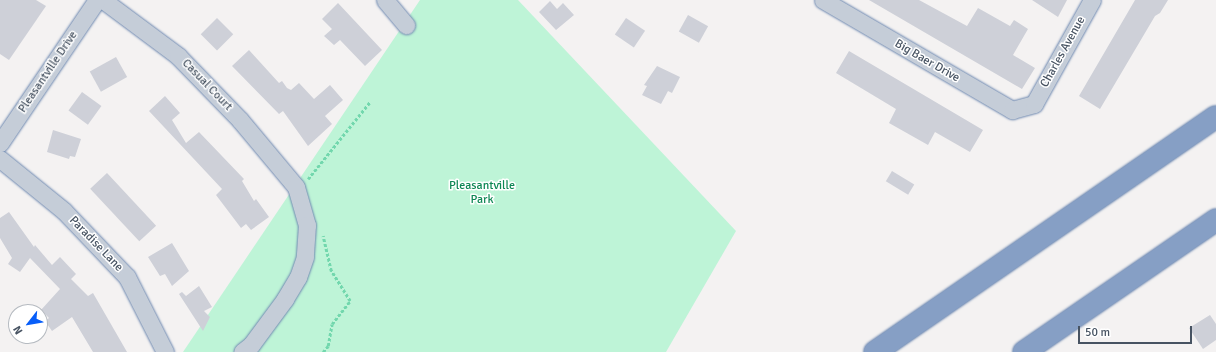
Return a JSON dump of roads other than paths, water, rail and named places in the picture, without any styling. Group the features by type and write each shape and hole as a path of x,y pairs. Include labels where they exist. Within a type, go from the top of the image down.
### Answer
{"highway":[{"path":"874,352 1216,117"},
{"path":"1024,352 1216,220"}],"street":[{"name":"Pleasantville Drive","path":"0,143 97,0"},
{"name":"Casual Court","path":"103,0 178,56 300,185 307,225 305,257 298,277 285,299 251,345 242,352"},
{"path":"385,0 406,25"},
{"name":"Big Baer Drive","path":"823,0 1012,110 1034,104"},
{"name":"Charles Avenue","path":"1034,104 1092,0"},
{"name":"Paradise Lane","path":"0,159 64,211 127,277 165,352"}],"park label":[{"name":"Pleasantville Park","path":"482,193"}]}
